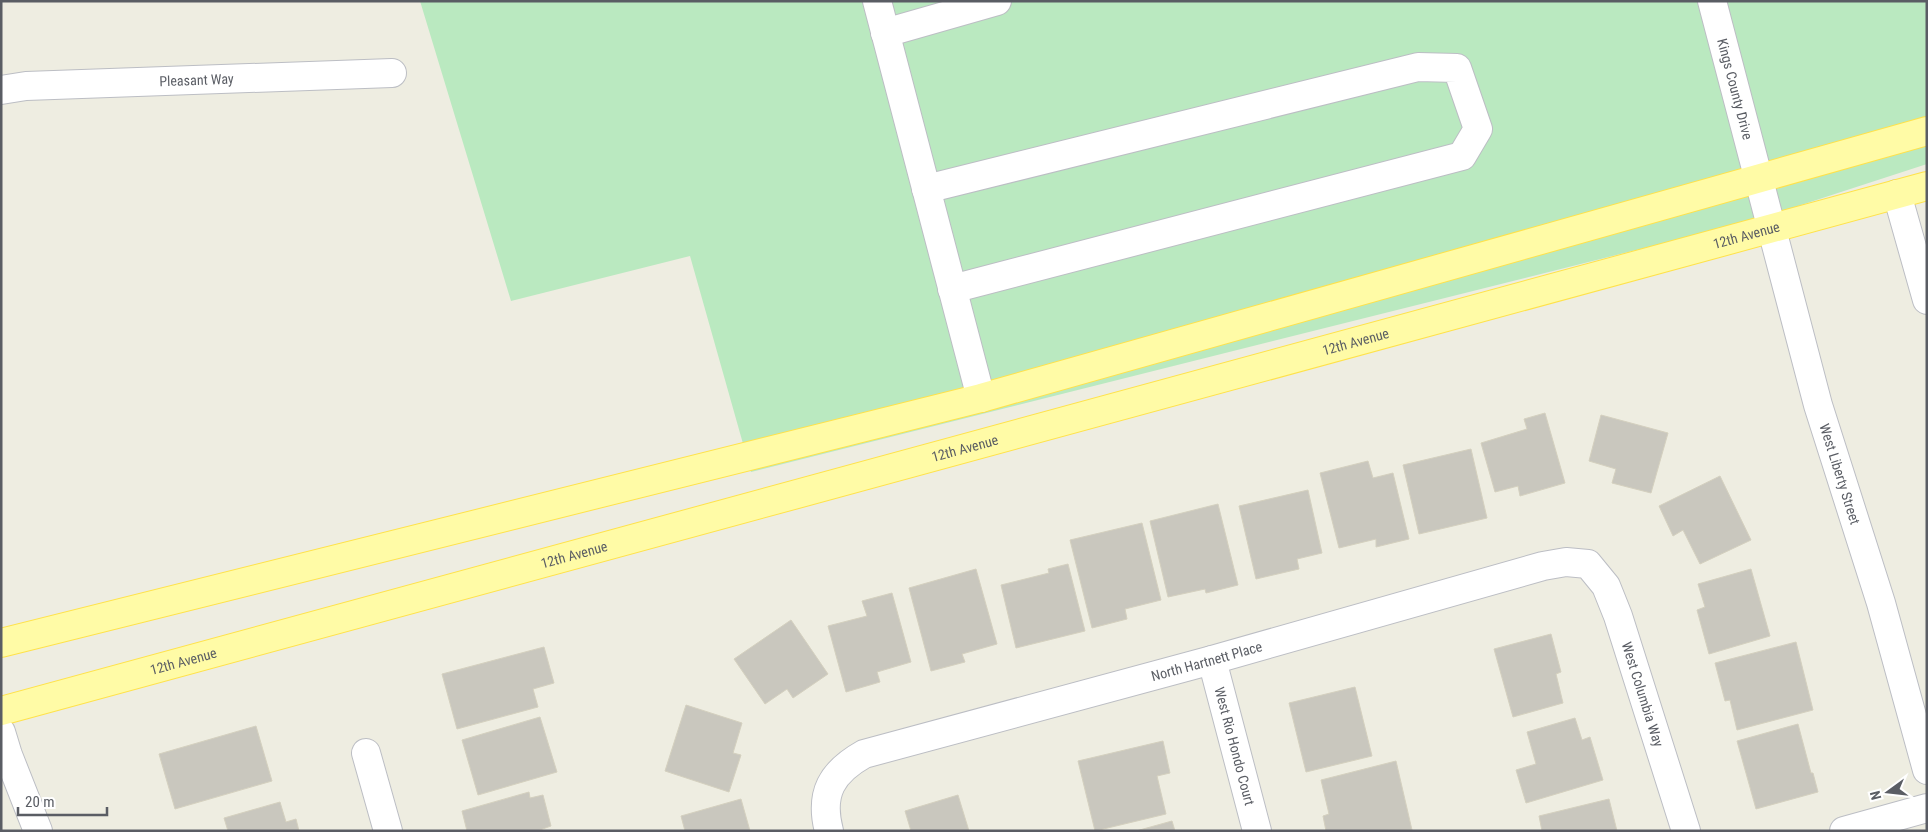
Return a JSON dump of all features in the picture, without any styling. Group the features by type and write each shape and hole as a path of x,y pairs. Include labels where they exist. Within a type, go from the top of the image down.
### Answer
{"main road":[{"path":"1,643 981,398 1757,178 1927,132"},
{"name":"12th Avenue","path":"1,711 1927,186"}],"street":[{"path":"877,1 981,398"},
{"path":"885,34 997,1"},
{"name":"Kings County Drive","path":"1712,1 1757,178"},
{"path":"926,189 1418,67 1457,68 1478,129 1462,156 952,289"},
{"name":"Pleasant Way","path":"1,90 26,86 392,73"},
{"name":"West Liberty Street","path":"1757,178 1818,405 1881,603 1927,770"},
{"path":"1897,194 1927,300"},
{"name":"North Hartnett Place","path":"829,831 826,802 831,780 845,765 864,754 1212,660 1543,566 1566,562 1588,564"},
{"name":"West Columbia Way","path":"1588,564 1606,586 1618,616 1686,831"},
{"name":"West Rio Hondo Court","path":"1212,660 1257,831"},
{"path":"1,732 38,831"},
{"path":"366,753 388,831"},
{"path":"1844,831 1927,808"}],"green space":[{"path":"420,1 1927,1 1927,164 1752,221 751,472 690,256 511,301"}],"building":[{"path":"1545,413 1565,483 1520,496 1518,486 1495,492 1481,443 1527,429 1524,419"},
{"path":"1601,415 1668,433 1651,493 1612,483 1616,469 1589,461"},
{"path":"1471,449 1487,518 1419,534 1403,465"},
{"path":"1368,461 1373,478 1393,473 1409,539 1376,547 1376,539 1339,548 1320,473"},
{"path":"1720,476 1751,540 1700,564 1683,530 1673,536 1659,506"},
{"path":"1308,490 1322,553 1297,559 1299,569 1256,579 1239,506"},
{"path":"1218,504 1238,585 1206,593 1205,589 1168,597 1150,521"},
{"path":"1142,523 1161,600 1125,609 1127,619 1092,628 1070,540"},
{"path":"1068,564 1085,631 1016,648 1001,585 1049,573 1048,569"},
{"path":"976,569 997,644 962,654 965,662 931,671 909,588"},
{"path":"1751,569 1770,636 1709,654 1697,610 1705,607 1698,584"},
{"path":"892,593 911,662 877,672 880,682 846,692 828,626 867,616 862,601"},
{"path":"791,620 828,674 793,698 787,689 765,704 734,659"},
{"path":"1551,634 1561,672 1556,674 1563,703 1513,717 1494,649"},
{"path":"1796,642 1813,710 1737,730 1730,700 1725,701 1715,663"},
{"path":"544,647 554,683 533,689 538,707 457,729 442,674"},
{"path":"1355,687 1372,756 1306,772 1289,703"},
{"path":"686,705 742,723 733,753 741,755 729,792 665,771"},
{"path":"540,717 557,772 478,795 462,740"},
{"path":"1575,718 1582,740 1590,737 1603,780 1526,803 1516,770 1536,764 1527,732"},
{"path":"1798,724 1818,792 1756,809 1737,741"},
{"path":"256,726 272,781 175,809 159,754"},
{"path":"1163,741 1170,773 1157,776 1166,814 1095,831 1078,761"},
{"path":"1396,761 1412,830 1326,831 1323,816 1329,814 1321,780"},
{"path":"529,792 530,798 543,795 551,826 537,831 467,831 462,811"},
{"path":"958,795 969,831 911,831 905,811"},
{"path":"741,799 750,831 685,831 681,816"},
{"path":"1609,799 1617,831 1542,831 1539,816"},
{"path":"280,802 286,822 296,819 299,831 228,831 224,818"},
{"path":"1172,821 1175,831 1136,831"}]}
